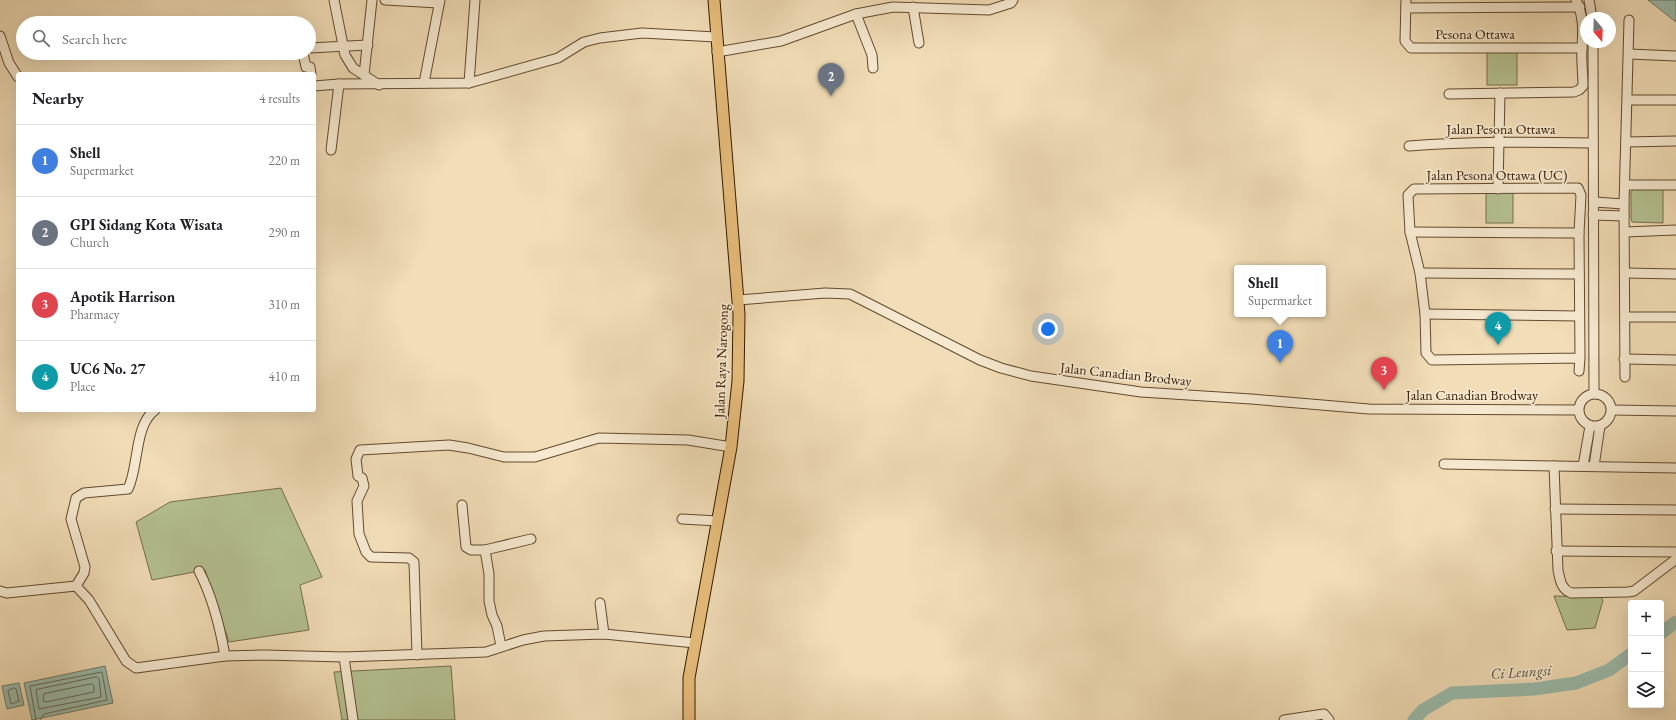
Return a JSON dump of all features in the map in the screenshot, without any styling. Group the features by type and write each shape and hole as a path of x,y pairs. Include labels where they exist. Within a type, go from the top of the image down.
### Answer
{"main road":[{"name":"Jalan Raya Narogong","path":"689,720 689,678 731,448 738,381 738,300 714,0"}],"street":[{"path":"334,0 345,55 354,68 379,85"},
{"path":"364,75 372,0"},
{"path":"385,0 439,2 424,83"},
{"path":"469,83 475,0"},
{"path":"950,10 951,0"},
{"path":"717,52 781,41 856,14 893,7 950,10 989,10 1011,3 1013,0"},
{"path":"1589,0 1591,12"},
{"name":"Pesona Ottawa","path":"1578,4 1406,4 1406,41 1411,48 1580,48"},
{"path":"913,7 919,43"},
{"path":"856,14 872,55 873,68"},
{"path":"1625,377 1626,273 1624,204 1626,185 1629,20"},
{"path":"316,86 339,84 379,85 469,83 558,58 584,42 600,38 642,33 716,37"},
{"path":"0,36 9,63 16,74"},
{"path":"316,47 368,45"},
{"path":"1450,94 1574,92 1583,86 1582,48"},
{"path":"1593,48 1594,394"},
{"path":"1629,54 1676,56"},
{"path":"305,60 306,66 310,67 311,72"},
{"path":"331,150 339,84"},
{"path":"1498,189 1500,93"},
{"path":"1628,100 1676,100"},
{"name":"Jalan Pesona Ottawa","path":"1409,146 1454,142 1498,141 1593,143"},
{"path":"1626,142 1676,141"},
{"path":"1626,185 1676,185"},
{"name":"Jalan Pesona Ottawa (UC)","path":"1579,233 1581,195 1578,188 1414,189 1410,191 1408,195 1410,232 1420,273 1426,353 1432,360 1580,358"},
{"path":"1594,202 1624,204"},
{"path":"1593,215 1624,216"},
{"path":"1625,232 1676,230"},
{"path":"1410,232 1579,233 1579,371"},
{"path":"1420,273 1579,274"},
{"path":"1626,273 1676,274"},
{"name":"Jalan Canadian Brodway","path":"738,300 825,293 850,294 980,360 1001,368 1031,376 1141,392 1369,409 1578,410"},
{"path":"1424,314 1579,316"},
{"path":"1625,317 1676,317"},
{"path":"1624,359 1676,360"},
{"path":"1594,394 1600,394 1608,400 1612,410 1608,420 1600,426 1590,426 1581,420 1578,410 1581,400 1594,394"},
{"path":"1612,410 1676,411"},
{"path":"76,586 84,573 85,567 71,519 76,498 84,493 128,489 140,437 145,423 153,412"},
{"path":"1583,466 1590,426"},
{"path":"1594,466 1600,426"},
{"path":"417,655 414,562 409,558 372,557 366,552 359,534 357,501 364,486 362,478 358,476 356,459 360,450 449,445 504,457 535,457 599,438 688,440 731,448"},
{"path":"1444,464 1676,468"},
{"path":"1554,466 1556,551 1558,570 1565,591 1571,593 1634,591 1676,559"},
{"path":"462,505 466,547 471,550 485,550 531,539"},
{"path":"1555,509 1676,510"},
{"path":"682,519 718,521"},
{"path":"485,550 489,574 489,601 492,615 498,626 501,646"},
{"path":"1556,551 1676,552"},
{"path":"199,571 207,587 219,624 225,656"},
{"path":"0,591 14,592 76,586"},
{"path":"76,586 89,600 126,661 136,668 225,656 304,655 344,657 486,652 501,646 544,636 604,634 695,642"},
{"path":"600,603 604,634"},
{"path":"344,657 353,720"},
{"path":"1284,720 1324,714 1329,720"}],"green space":[{"path":"1487,50 1517,50 1517,85 1487,85"},
{"path":"1486,188 1513,188 1513,223 1486,223"},
{"path":"1635,188 1663,188 1663,223 1632,222 1631,192"},
{"path":"281,488 322,577 300,585 309,630 229,642 205,570 152,580 136,522 170,502"},
{"path":"1554,596 1600,597 1603,600 1595,628 1567,630"},
{"path":"451,666 455,720 342,720 334,672"}],"water":[{"path":"1648,0 1676,0 1676,22"},
{"path":"105,666 113,703 32,720 24,683"},
{"path":"19,683 24,705 7,709 2,686"}],"waterway":[{"name":"Ci Leungsi","path":"1664,631 1676,622"},
{"name":"Ci Leungsi","path":"1414,720 1423,710 1452,693 1534,689 1576,683 1609,670 1628,656"}],"place":[{"name":"GPI Sidang Kota Wisata","path":"831,96"},
{"name":"UC6 No. 27","path":"1498,345"},
{"name":"Shell","path":"1280,363"},
{"name":"Apotik Harrison","path":"1384,390"}]}
